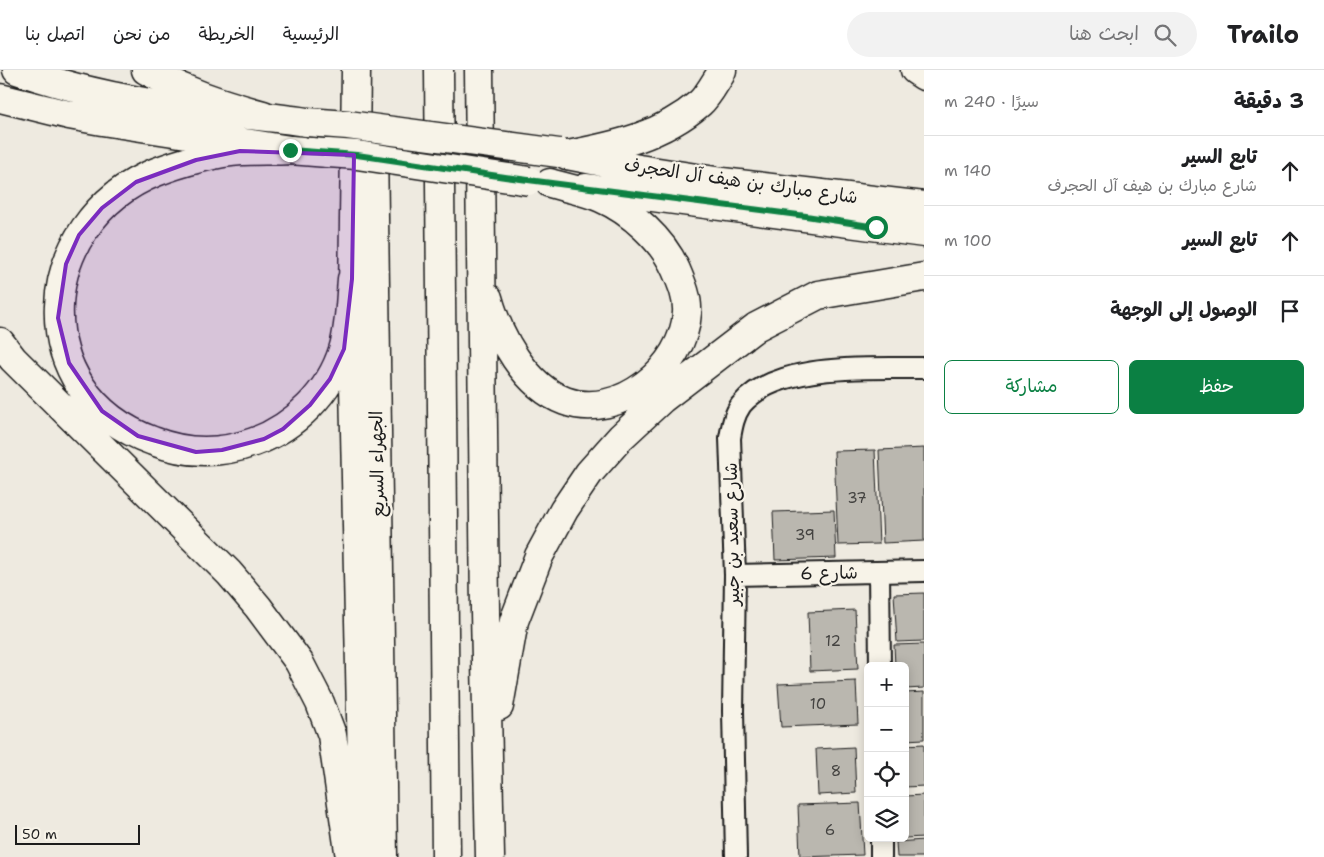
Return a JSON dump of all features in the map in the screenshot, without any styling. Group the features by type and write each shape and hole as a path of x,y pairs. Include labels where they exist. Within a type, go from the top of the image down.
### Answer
{"main road":[{"path":"18,70 73,87 186,108 348,125 563,154 606,148 640,138 670,124 701,102 722,70"},
{"path":"146,70 171,84 206,98 263,115"},
{"path":"356,70 352,279 364,857"},
{"name":"الجهراء السريع","path":"372,70 383,857"},
{"path":"439,70 446,857"},
{"path":"479,70 490,846"},
{"path":"915,70 924,76"},
{"path":"0,98 68,115 290,150 357,155 539,182 600,198 620,209 653,234 670,257 684,290 687,313 681,341 666,366 646,385 617,401 588,405 565,401 539,385 522,368 509,349 491,308 481,273"},
{"path":"290,150 240,151 189,162 156,172 136,182 102,208 88,222 80,235 66,264 61,284 58,318 64,349 69,363 83,389 102,412 117,424 138,436 164,446 196,452 222,450 246,445 283,429 310,406 326,385 344,349 352,279"},
{"name":"شارع مبارك بن هيف آل الحجرف","path":"563,154 639,169 722,182 924,206"},
{"name":"شارع مبارك بن هيف آل الحجرف","path":"539,182 924,233"},
{"path":"490,846 500,705 514,621 539,556 564,510 589,473 621,437 662,399 756,327 818,295 924,277"},
{"path":"0,342 13,359 229,573 258,607 299,662 320,703 332,735 350,857"}],"street":[{"name":"شارع سعيد بن جبير","path":"736,857 733,711 735,575 730,438 734,418 741,406 751,396 778,380 799,374 833,370 924,368"},
{"name":"شارع 6","path":"735,575 924,571"},
{"path":"879,572 880,662"},
{"path":"881,842 881,857"}],"highlighted area":[{"path":"240,151 354,155 352,279 344,349 330,379 310,405 283,429 264,439 222,450 196,452 138,436 102,411 69,363 58,318 66,264 79,235 102,208 136,182 196,160"}],"building":[{"path":"924,448 924,541 883,543 879,450"},
{"path":"875,450 879,544 838,545 834,451"},
{"path":"834,510 836,558 775,560 773,512"},
{"path":"924,593 924,641 897,642 894,594"},
{"path":"855,610 858,669 810,671 808,612"},
{"path":"924,644 924,688 909,689 909,662 895,662 894,645"},
{"path":"856,681 858,724 781,727 778,684"},
{"path":"924,692 924,739 909,740 909,693"},
{"path":"924,744 924,786 909,787 909,745"},
{"path":"854,747 856,793 818,795 816,749"},
{"path":"924,795 924,837 909,838 909,796"},
{"path":"860,803 863,855 800,857 798,805"},
{"path":"924,840 924,857 897,857 896,842"}],"route":[{"path":"290,150 357,155 641,196 806,216 876,227"}]}
